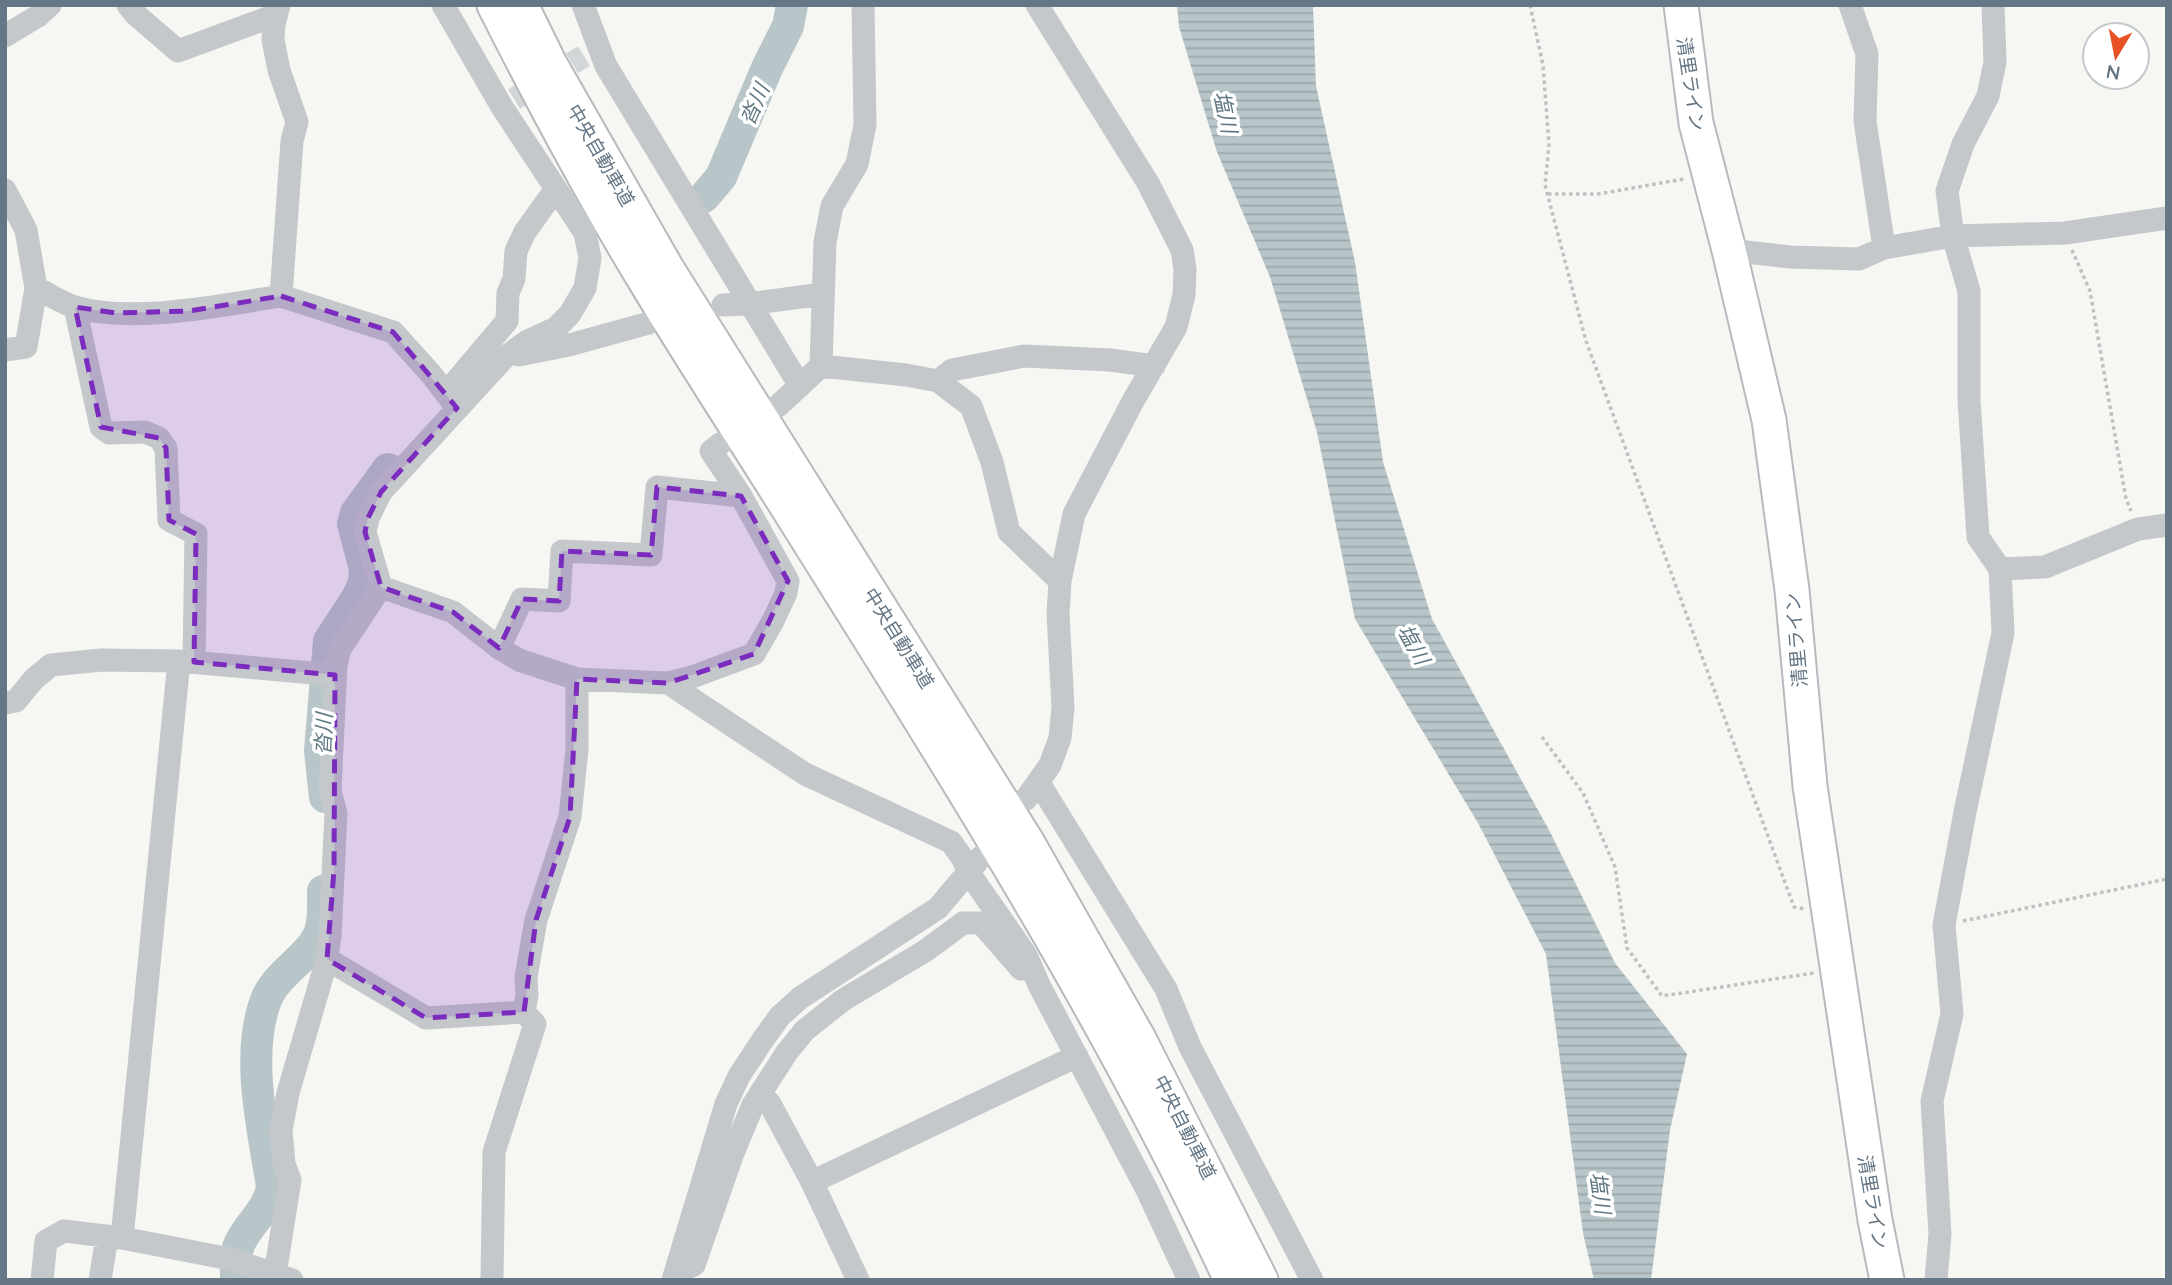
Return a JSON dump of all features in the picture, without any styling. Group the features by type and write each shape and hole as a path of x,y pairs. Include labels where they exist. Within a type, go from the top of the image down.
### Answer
{"highway":[{"name":"中央自動車道","path":"494,5 532,81 646,282 1005,859 1125,1070 1190,1192 1231,1280"},
{"name":"中央自動車道","path":"521,5 550,64 666,267 1026,840 1139,1039 1261,1280"},
{"name":"清里ライン","path":"1681,5 1696,124 1769,420 1792,590 1810,786 1875,1220 1887,1280"}],"street":[{"path":"5,36 38,16 50,5"},
{"path":"128,5 178,51 277,10"},
{"path":"443,5 508,103 555,190 585,233 590,258 585,288 570,314 556,328 526,342 451,400"},
{"path":"583,5 591,52 606,66 800,386"},
{"path":"778,406 821,366 825,242 832,206 857,164 866,125 863,5"},
{"path":"1037,5 1148,183 1181,250 1185,268 1177,327 1133,401 1074,514 1060,581 1058,640 1063,707 1060,738 1050,765 1032,791 1166,989 1190,1047 1312,1280"},
{"path":"1850,5 1867,54 1865,121 1884,248"},
{"path":"1936,1280 1940,1234 1932,1101 1952,1014 1944,925 2003,633 2000,569 1978,537 1969,400 1969,291 1953,236 1947,191 1963,144 1988,96 1995,62 1993,5"},
{"path":"277,10 273,40 279,70 297,122 292,141 281,296"},
{"path":"5,190 26,230 36,288 26,347 5,350"},
{"path":"42,1280 46,1241 64,1231 115,1237 237,1262 284,1277 290,1180 284,1164 281,1130 288,1093 327,959 335,859 336,813 330,791 335,675 340,649 381,587 365,532 368,519 381,492 451,400 470,363 507,321 508,293 514,279 516,251 555,190"},
{"path":"1729,250 1790,257 1859,259 1884,248 1953,236 2065,233 2167,218"},
{"path":"36,288 75,307 116,313 189,310 281,296 393,332 451,400"},
{"path":"723,305 823,294"},
{"path":"75,307 101,427 109,433 145,432 159,438 166,448 169,520 197,534 186,661 115,1237 100,1280"},
{"path":"470,363 499,363 649,323"},
{"path":"938,381 952,370 1024,356 1110,359 1153,366"},
{"path":"821,366 938,381 971,406 992,462 1009,532 1060,581"},
{"path":"381,587 453,612 519,660 577,680 668,683 754,654 786,593 788,581 741,496 711,450 720,444"},
{"path":"499,648 522,599 559,601 562,551 651,555 657,487 741,496"},
{"path":"2000,569 2045,567 2138,529 2167,525"},
{"path":"5,703 16,701 51,664 102,660 186,661 335,675"},
{"path":"524,1012 526,977 536,920 570,817 577,748 577,680"},
{"path":"668,683 805,774 951,842 964,859 975,865 1026,955 1039,985 1147,1190 1189,1280"},
{"path":"674,1277 726,1104 739,1076 761,1041 780,1016 800,998 937,908 975,865"},
{"path":"674,1277 694,1265 733,1153 753,1105 787,1052 805,1030 843,1000 925,951 963,923 981,923 1015,964 1039,985"},
{"path":"327,959 426,1018 524,1012"},
{"path":"492,1280 494,1152 535,1024 524,1012"},
{"path":"812,1182 1077,1056"},
{"path":"760,1094 770,1104 812,1182 858,1280"}],"path":[{"path":"1530,5 1543,65 1549,145 1545,185 1586,341 1794,907 1829,914"},
{"path":"1548,194 1598,194 1709,174"},
{"path":"2065,233 2090,290 2126,499 2138,529"},
{"path":"1542,737 1583,793 1615,867 1627,948 1662,996 1837,970"},
{"path":"1944,925 2167,879"}],"highlighted area":[{"path":"281,296 393,332 457,408 381,492 368,518 365,532 381,587 453,612 499,648 522,599 559,601 562,551 651,555 657,487 741,496 788,581 754,654 668,683 577,679 570,817 536,920 524,1012 426,1018 327,959 334,870 335,675 194,662 196,534 169,520 166,448 159,438 101,427 75,307 116,313 189,311"}],"water":[{"name":"塩川","path":"1177,5 1313,5 1316,86 1355,262 1383,462 1432,619 1549,830 1615,963 1687,1054 1670,1130 1651,1280 1594,1280 1583,1233 1546,954 1478,823 1355,619 1317,432 1270,277 1217,152 1179,27"}],"waterway":[{"name":"沓川","path":"704,197 721,177 767,68 788,26 792,5"},
{"name":"沓川","path":"325,797 320,751 329,641 364,583 365,569 353,524 356,513 388,469"},
{"name":"沓川","path":"236,1280 239,1245 267,1203 272,1186 256,1068 260,1021 271,990 317,938 323,919 323,891"}],"tunnel":[{"path":"514,99 584,56"}]}
